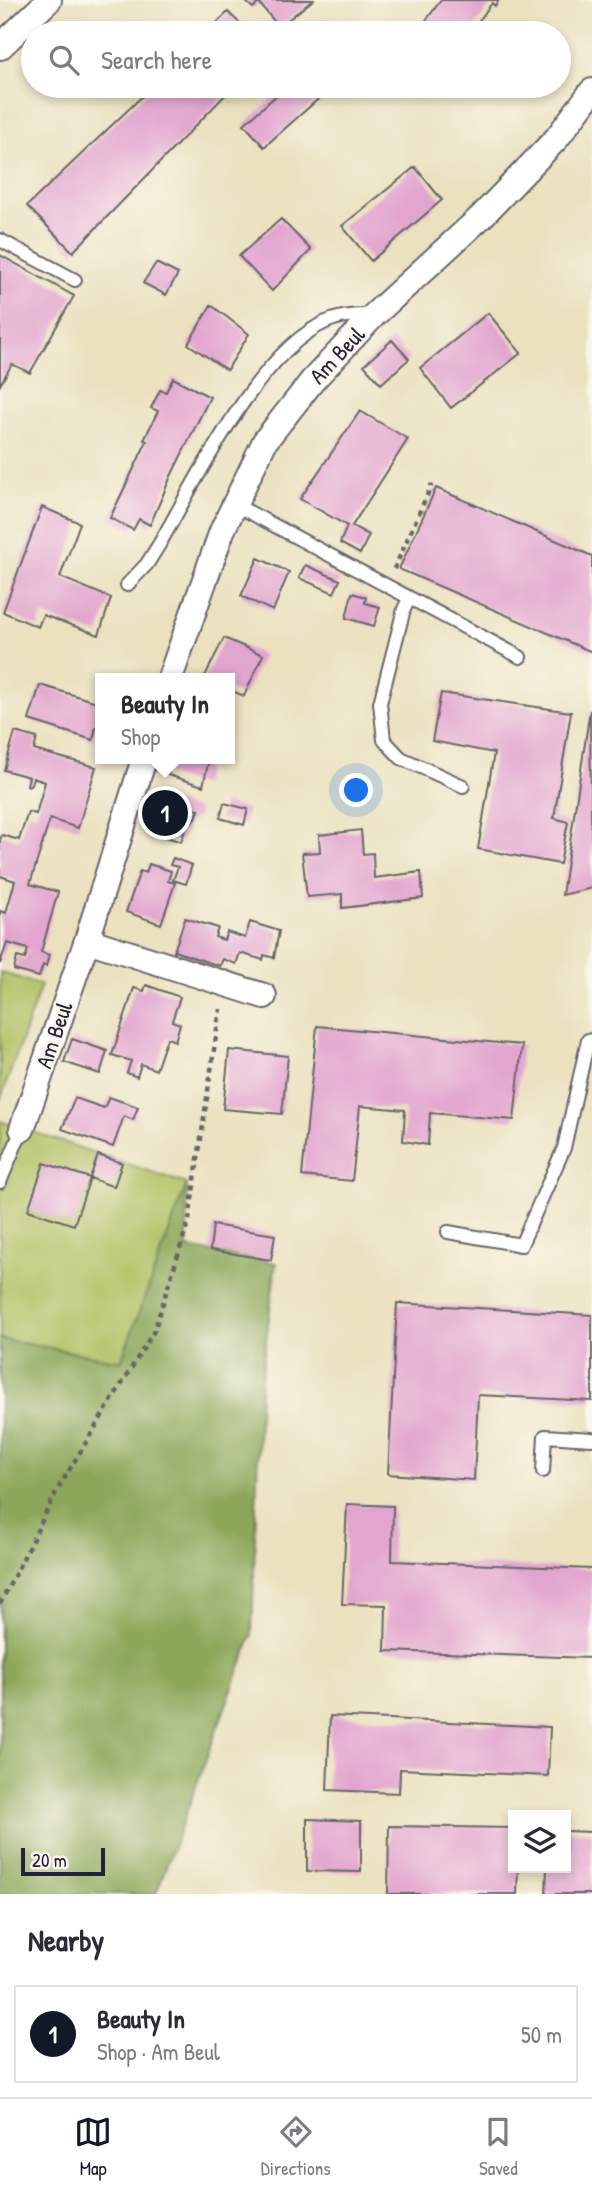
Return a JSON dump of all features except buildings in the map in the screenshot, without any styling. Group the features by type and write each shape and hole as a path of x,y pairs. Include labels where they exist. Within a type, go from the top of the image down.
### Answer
{"street":[{"path":"27,21 49,0"},
{"path":"0,47 21,27"},
{"name":"Am Beul","path":"172,673 222,531 265,441 313,380 374,315 482,216 557,138 592,91"},
{"name":"Am Beul","path":"22,1129 87,940 142,764"},
{"path":"87,940 264,996"}],"lane":[{"path":"0,240 75,280"},
{"path":"127,585 147,564 235,412 271,367 292,346 322,323 346,315 374,315"},
{"path":"234,504 520,657"},
{"path":"409,599 404,609 380,703 384,740 401,758 463,786"},
{"path":"448,1233 521,1245 564,1149 588,1040"},
{"path":"0,1182 22,1129"},
{"path":"543,1471 545,1436 592,1439"}],"path":[{"path":"398,560 432,484"},
{"path":"0,1604 60,1485 154,1331 189,1220 223,984"}],"green space":[{"path":"0,972 41,985 0,1101"},
{"path":"0,1121 187,1184 121,1361 0,1339"},
{"path":"187,1184 187,1248 276,1263 260,1387 252,1635 156,1894 0,1894 0,1339 121,1361"}],"place":[{"name":"Beauty In","path":"165,813"}]}
